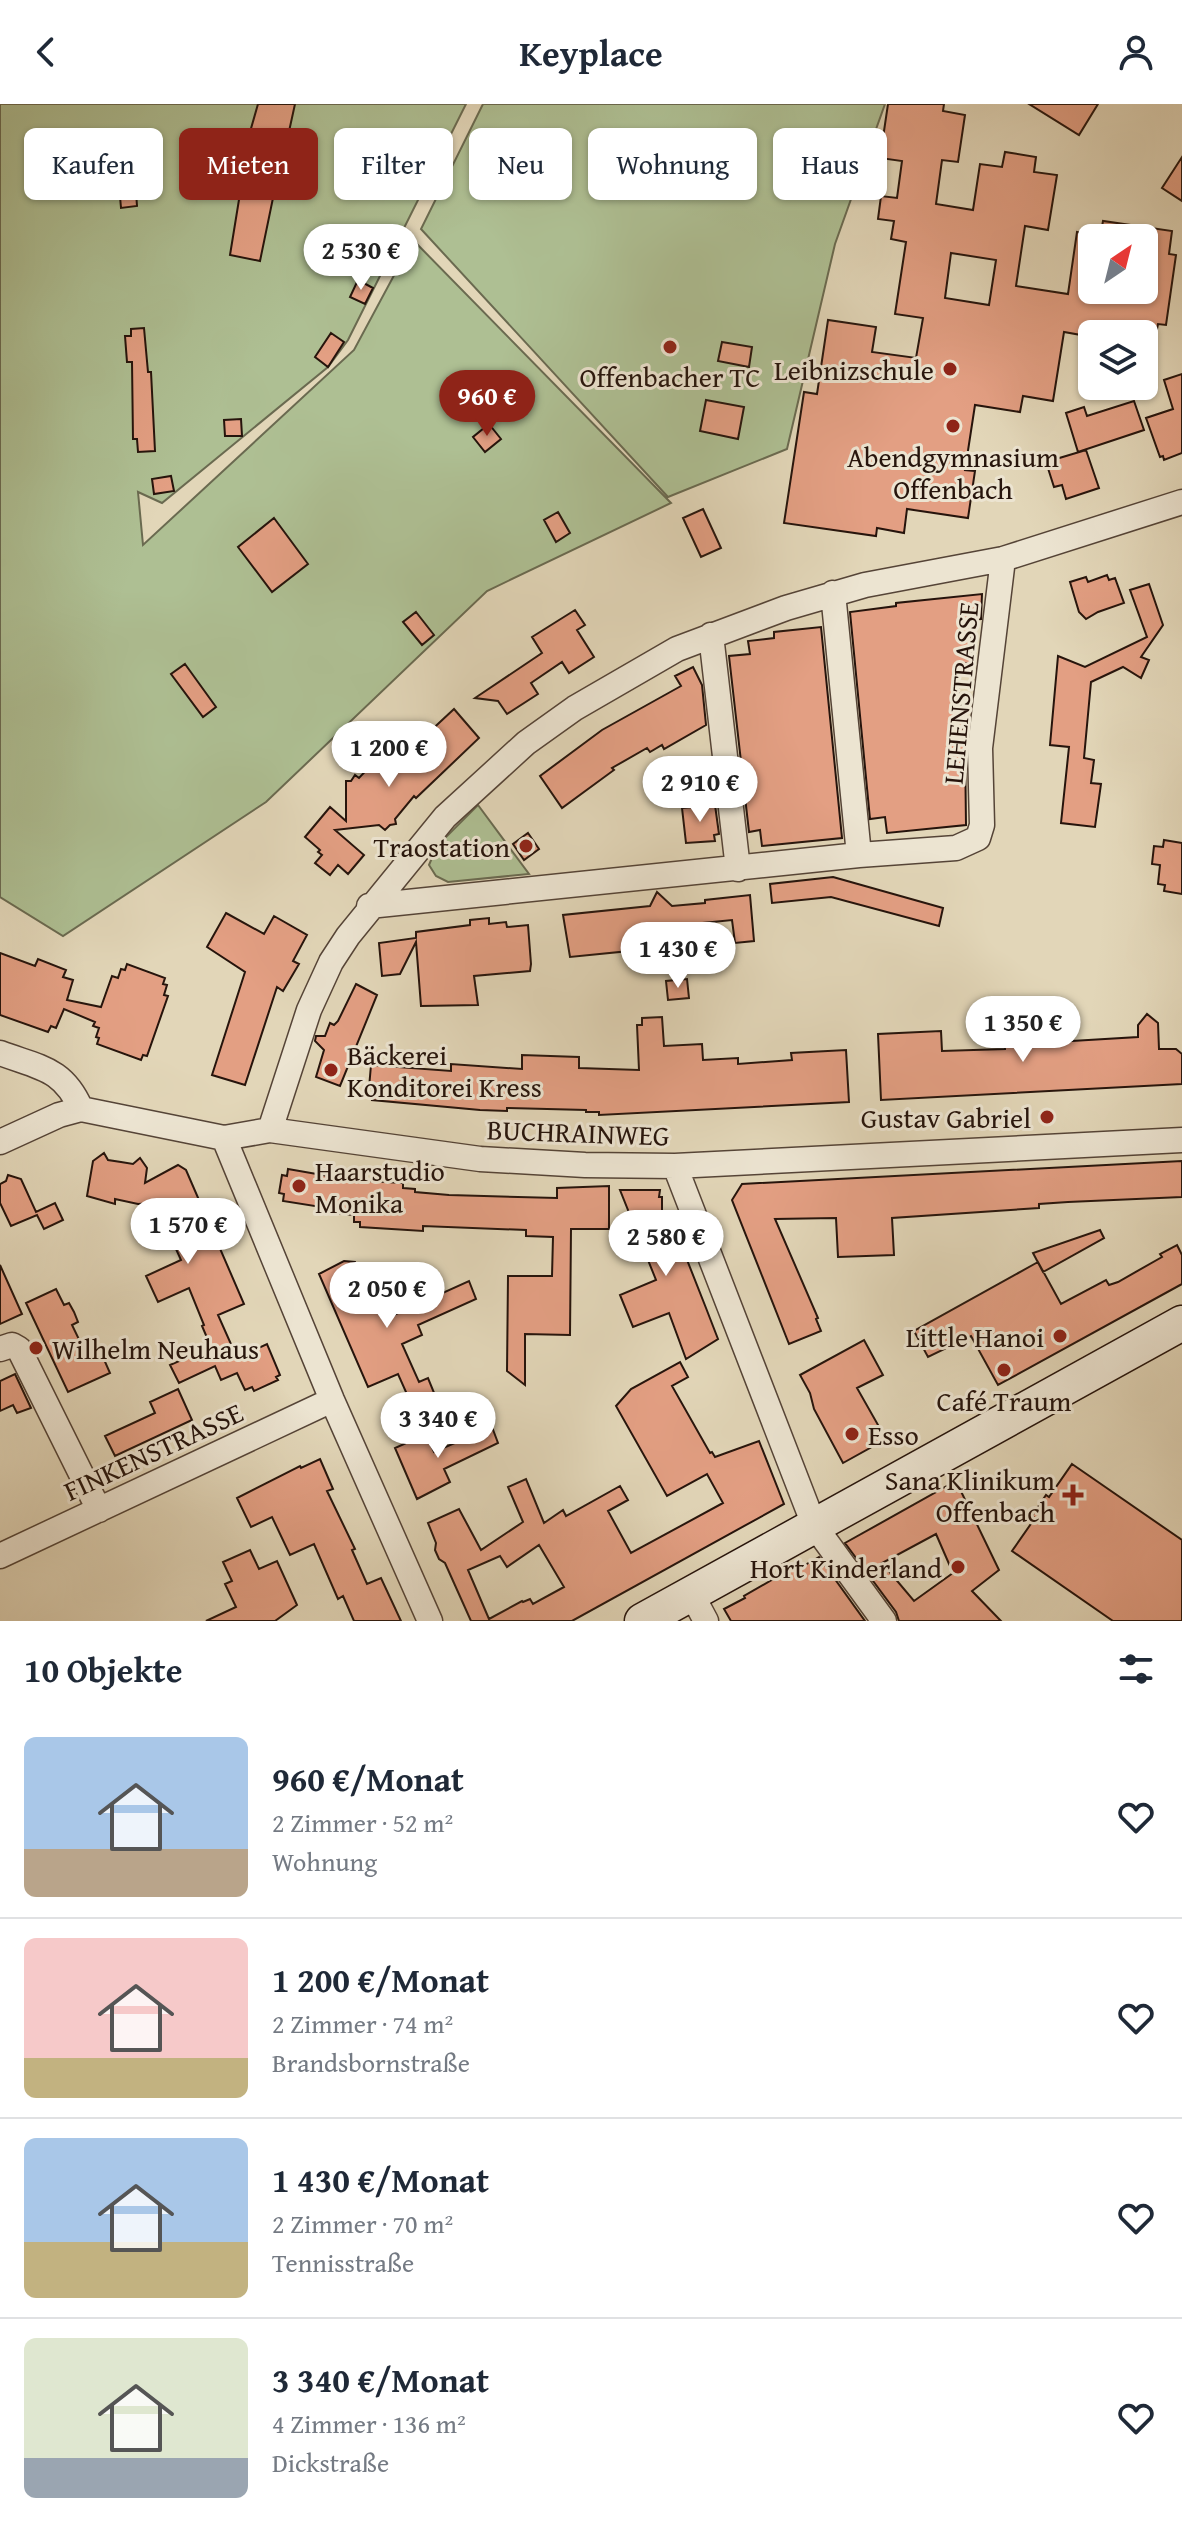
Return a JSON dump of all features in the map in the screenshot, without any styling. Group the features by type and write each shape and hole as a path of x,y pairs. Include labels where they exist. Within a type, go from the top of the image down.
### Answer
{"main road":[{"path":"642,1621 699,1607 814,1525 1182,1323"}],"street":[{"path":"270,1130 315,995 340,948 369,906 445,817 526,743 609,686 666,654 711,635 833,593 1003,559 1182,502"},
{"name":"LEHENSTRASSE","path":"859,855 956,848 974,842 981,833 980,738 1003,559"},
{"path":"369,906 859,855 833,593"},
{"path":"711,635 738,869"},
{"path":"0,1053 58,1076 71,1088 81,1109 59,1115 0,1142"},
{"name":"BUCHRAINWEG","path":"81,1109 224,1138 270,1130 480,1159 537,1163 675,1166 1182,1140"},
{"path":"224,1138 332,1400 430,1621"},
{"path":"675,1166 814,1525 884,1621"},
{"path":"0,1349 12,1345 19,1349 99,1510"},
{"name":"FINKENSTRASSE","path":"0,1556 332,1400"}],"green space":[{"path":"0,104 466,104 453,130 334,128 334,200 418,200 348,340 328,367 162,503 138,492 143,545 354,350 413,240 671,503 487,591 266,802 63,936 0,897"},
{"name":"Offenbacher TC","path":"483,104 885,104 876,128 773,128 773,200 851,200 835,244 787,449 668,497 421,229 435,200 453,200 453,164 469,132 469,200 572,200 572,128 471,128"},
{"path":"478,805 529,874 448,882 436,876 429,865 437,846"}],"building":[{"path":"258,104 295,104 290,128 251,128"},
{"path":"888,104 944,104 943,111 965,115 958,162 942,160 936,204 973,210 980,164 1002,167 1005,152 1036,157 1034,172 1057,175 1048,230 1025,226 1016,286 1068,294 1078,232 1078,304 1158,304 1158,229 1172,231 1169,254 1176,255 1166,325 1158,324 1158,320 1078,320 1078,334 1064,332 1053,401 1023,396 1020,412 975,405 965,470 975,471 968,518 907,509 904,533 877,528 876,536 784,523 804,392 817,394 828,320 876,327 872,352 916,358 923,318 895,314 906,242 891,239 894,221 878,219 880,200 887,200 887,197 897,198 902,161 887,159 887,128 884,128","holes":["951,253 996,260 989,305 945,298"]},
{"path":"1029,104 1098,104 1079,135"},
{"path":"1182,157 1182,201 1162,188"},
{"path":"120,200 137,200 137,206 121,208"},
{"path":"239,200 273,200 260,261 230,255"},
{"path":"358,280 373,288 365,304 350,297"},
{"path":"144,328 148,372 151,372 155,451 138,452 137,439 133,439 132,362 127,362 125,336 131,336 131,329"},
{"path":"331,333 344,342 328,367 315,357"},
{"path":"722,342 752,347 749,367 718,361"},
{"path":"1182,374 1182,453 1164,460 1163,456 1160,457 1146,418 1173,409 1164,380"},
{"path":"706,400 744,407 738,439 700,431"},
{"path":"1134,401 1144,430 1078,452 1066,413 1084,407 1087,416"},
{"path":"241,419 242,436 225,436 224,420"},
{"path":"489,424 501,439 485,452 473,437"},
{"path":"1086,450 1099,488 1066,499 1062,485 1054,487 1046,462"},
{"path":"171,476 174,491 154,494 152,479"},
{"path":"703,509 721,548 701,557 683,518"},
{"path":"558,512 570,533 556,542 544,520"},
{"path":"274,518 308,564 272,592 238,547"},
{"path":"1107,575 1109,580 1115,578 1124,603 1086,619 1079,612 1070,582 1086,577 1088,582"},
{"path":"1149,584 1163,625 1141,657 1149,660 1141,678 1123,667 1091,682 1084,758 1094,760 1091,783 1101,784 1095,827 1061,823 1069,747 1050,745 1058,656 1085,667 1147,637 1130,590"},
{"path":"982,594 981,619 969,620 973,663 959,664 958,685 965,743 966,825 887,833 885,817 870,819 850,612 896,606 896,603"},
{"path":"575,610 585,625 577,630 594,657 569,673 562,662 531,683 538,694 507,714 498,701 475,698 542,653 532,637"},
{"path":"416,612 434,635 422,645 403,622"},
{"path":"821,627 842,838 762,846 760,830 749,832 729,656 750,654 748,641 774,638 774,632"},
{"path":"185,664 216,707 203,717 171,674"},
{"path":"693,667 702,685 706,725 664,749 662,745 650,752 647,748 612,768 614,770 562,808 540,776 602,730 681,686 675,676"},
{"path":"454,709 479,738 416,798 414,796 395,819 396,824 385,830 379,825 335,830 364,855 348,874 338,865 330,875 315,863 322,855 305,837 330,807 346,821 346,781 351,781 355,775 359,778 398,737 410,750"},
{"path":"715,805 719,834 714,835 715,841 686,843 682,808"},
{"name":"Traostation","path":"528,833 539,849 524,860 513,844"},
{"path":"1164,840 1182,843 1182,894 1164,891 1165,885 1158,884 1160,865 1152,864 1154,846 1163,847"},
{"path":"833,877 943,908 939,926 831,897 772,903 770,884"},
{"path":"657,892 672,906 750,895 754,941 735,943 732,920 693,924 694,930 682,932 683,941 628,946 629,951 570,957 563,915 650,906"},
{"path":"226,913 264,934 274,916 307,935 293,961 299,964 283,991 277,987 245,1085 212,1075 245,972 207,947"},
{"path":"489,918 489,924 506,922 507,927 528,925 531,964 530,971 474,976 478,1005 421,1006 416,942 400,974 382,976 379,943 416,938 416,932 470,925 470,920"},
{"path":"0,953 35,966 38,959 66,970 63,977 73,980 67,1000 101,1007 112,976 118,978 127,964 165,978 163,984 167,985 164,995 168,996 147,1056 143,1055 141,1060 97,1044 99,1028 93,1026 95,1022 64,1009 56,1028 51,1026 48,1032 0,1015"},
{"path":"687,979 689,998 668,1000 666,981"},
{"path":"356,984 377,995 340,1086 316,1077 324,1050 315,1041 316,1036 325,1036 330,1023 334,1025 338,1021"},
{"path":"1020,1004 1022,1044 1138,1037 1138,1025 1147,1014 1158,1023 1159,1049 1176,1049 1182,1054 1182,1084 881,1100 878,1034 941,1031 942,1051 1005,1049 1002,1005"},
{"path":"662,1017 664,1046 702,1044 703,1060 738,1058 738,1064 792,1060 791,1053 846,1050 849,1102 599,1115 599,1112 586,1110 480,1110 372,1100 373,1088 369,1088 371,1065 451,1071 451,1064 522,1069 522,1055 579,1057 579,1068 639,1070 637,1025 642,1025 642,1018"},
{"path":"104,1153 108,1160 133,1164 140,1158 147,1168 145,1183 178,1165 186,1170 244,1304 218,1315 234,1351 245,1346 248,1353 267,1344 280,1375 276,1377 278,1380 254,1391 252,1387 245,1390 237,1373 221,1380 215,1366 179,1383 170,1365 211,1347 204,1325 189,1288 158,1302 146,1276 181,1260 167,1229 162,1231 156,1219 155,1203 138,1204 115,1199 115,1204 87,1196 93,1161"},
{"path":"1182,1161 1182,1197 1039,1204 1039,1208 892,1218 894,1255 838,1257 836,1218 775,1219 821,1331 789,1344 732,1200 742,1184"},
{"path":"288,1169 351,1180 403,1183 403,1188 415,1189 415,1192 449,1195 557,1198 557,1188 609,1186 609,1229 571,1229 570,1335 525,1334 525,1385 507,1371 508,1276 552,1276 553,1237 526,1236 526,1230 423,1226 423,1231 360,1227 360,1222 354,1222 354,1215 283,1201 284,1194 279,1193 282,1175 287,1176"},
{"path":"8,1175 21,1179 36,1212 55,1203 63,1220 44,1229 37,1215 11,1226 0,1203 0,1184 6,1181"},
{"path":"620,1190 660,1190 662,1216 671,1240 678,1237 718,1339 686,1359 669,1313 633,1327 620,1295 656,1280"},
{"path":"1100,1230 1104,1238 1043,1272 1033,1253"},
{"path":"1177,1245 1182,1255 1182,1284 998,1385 971,1336 928,1357 914,1331 1038,1262 1061,1304 1106,1280 1109,1285 1118,1282"},
{"path":"344,1261 355,1262 362,1272 383,1320 469,1281 476,1299 418,1325 422,1335 402,1344 419,1382 428,1378 439,1405 432,1408 434,1412 418,1419 398,1374 368,1387 319,1274"},
{"path":"0,1265 22,1314 0,1324"},
{"path":"56,1289 64,1305 69,1303 74,1312 78,1322 72,1325 86,1354 99,1348 110,1373 68,1392 26,1303"},
{"path":"864,1340 883,1375 857,1388 886,1439 843,1463 800,1375"},
{"path":"680,1362 688,1377 672,1386 710,1453 715,1457 759,1441 784,1504 572,1621 471,1621 445,1563 435,1550 436,1543 428,1523 459,1509 481,1550 523,1522 508,1487 526,1479 544,1523 563,1510 566,1516 620,1486 628,1500 608,1511 631,1553 723,1503 707,1474 667,1496 616,1406 631,1389","holes":["539,1545 564,1587 533,1604 530,1599 522,1601 489,1619 468,1570 500,1556 507,1567"]},
{"path":"15,1374 31,1408 17,1413 13,1405 0,1411 0,1381"},
{"path":"178,1389 192,1420 115,1456 105,1436 155,1413 150,1402"},
{"path":"492,1427 498,1443 444,1469 450,1482 417,1499 395,1448 426,1434 434,1452"},
{"path":"320,1459 333,1489 327,1491 355,1549 352,1550 367,1584 381,1578 401,1621 354,1621 343,1596 338,1599 314,1544 290,1555 272,1517 251,1527 237,1498"},
{"path":"1072,1464 1182,1540 1182,1621 1113,1621 1012,1551 1035,1518 1032,1516 1046,1495 1049,1497"},
{"path":"956,1481 999,1570 972,1591 1001,1621 899,1621 896,1612 845,1543","holes":["936,1534 953,1573 914,1601 882,1563"]},
{"path":"250,1550 259,1569 277,1561 297,1605 275,1621 206,1621 236,1607 225,1584 232,1581 223,1562"},
{"path":"819,1557 865,1621 731,1621 724,1609 796,1566 798,1569"}],"place":[{"name":"Offenbacher TC","path":"670,347"},
{"name":"Leibnizschule","path":"950,369"},
{"name":"Abendgymnasium Offenbach","path":"953,426"},
{"name":"Traostation","path":"526,846"},
{"name":"Bäckerei Konditorei Kress","path":"331,1070"},
{"name":"Gustav Gabriel","path":"1047,1117"},
{"name":"Haarstudio Monika","path":"299,1186"},
{"name":"Little Hanoi","path":"1060,1336"},
{"name":"Wilhelm Neuhaus","path":"36,1348"},
{"name":"Café Traum","path":"1004,1370"},
{"name":"Esso","path":"852,1434"},
{"name":"Sana Klinikum Offenbach","path":"1073,1495"},
{"name":"Hort Kinderland","path":"958,1567"}]}
